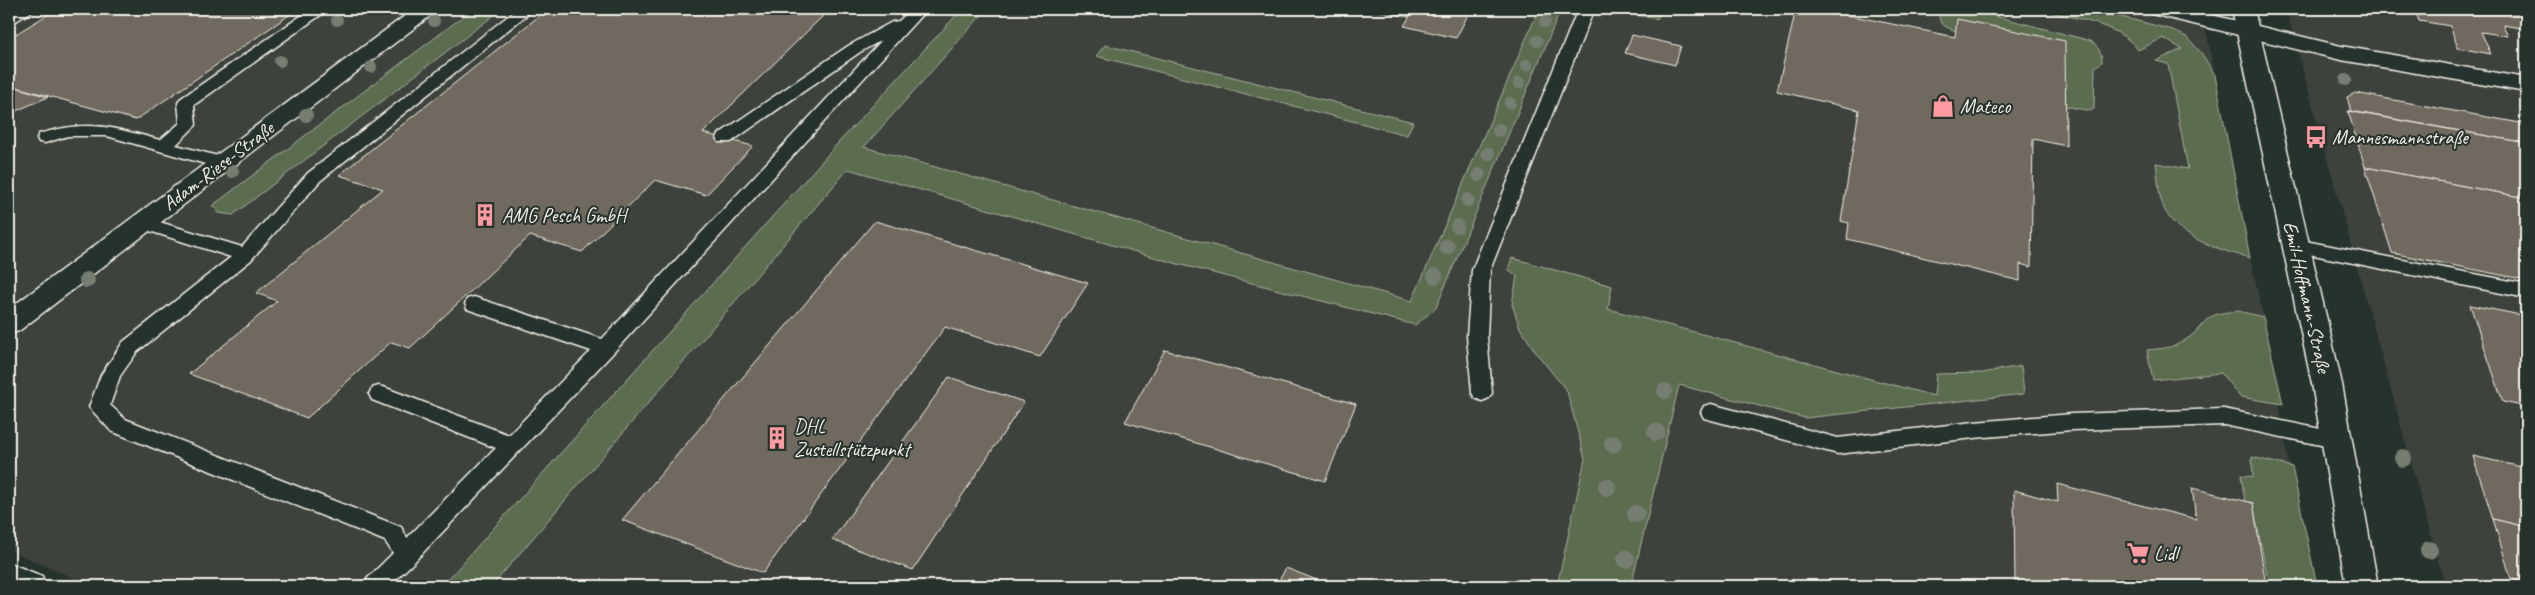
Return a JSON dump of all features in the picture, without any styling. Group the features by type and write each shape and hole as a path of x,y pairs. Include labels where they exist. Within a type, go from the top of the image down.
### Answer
{"street":[{"name":"Adam-Riese-Straße","path":"9,324 428,9"},
{"path":"2160,9 2246,20 2341,53 2526,85"},
{"name":"Emil-Hoffmann-Straße","path":"2246,20 2326,384 2362,586"},
{"path":"9,577 30,586"}],"lane":[{"path":"9,20 28,9"},
{"path":"163,147 188,125 186,103 321,9"},
{"path":"406,555 393,534 118,425 99,407 104,387 115,365 130,347 245,255 275,223 290,200 314,178 526,9"},
{"path":"1482,393 1477,336 1481,270 1586,9"},
{"path":"725,138 854,49 915,13"},
{"path":"375,586 606,348 915,13"},
{"path":"44,138 67,131 107,131 223,163"},
{"path":"143,223 245,255"},
{"path":"2296,245 2526,291"},
{"path":"474,304 606,348"},
{"path":"379,394 512,445"},
{"path":"1711,412 1838,446 2062,423 2224,417 2335,440"}],"shaded area":[{"path":"9,9 2202,9 2250,258 2283,404 2279,403 2289,467 2292,467 2317,586 92,586 9,550"},
{"path":"2286,9 2526,9 2526,586 2445,586"}],"green space":[{"path":"473,9 502,9 233,215 219,213 212,206"},
{"path":"962,9 987,9 864,147 1412,301 1539,9 1561,9 1436,308 1415,325 1178,264 848,169 492,586 442,586 840,141"},
{"path":"1606,9 1662,9 1657,19"},
{"path":"2037,9 2090,9 2173,30 2188,38 2202,54 2215,75 2250,258 2200,241 2188,234 2169,217 2161,201 2156,163 2188,169 2168,64 2156,61 2182,49 2163,38 2138,50 2119,33 2106,27"},
{"path":"1940,10 1972,10 2091,41 2099,50 2102,62 2095,67 2094,109 2090,111 2065,106 1956,31 1942,24 1939,14"},
{"path":"1105,45 1413,122 1407,135 1096,56"},
{"path":"1512,258 1612,286 1608,309 1934,396 1936,374 1982,373 2021,366 2024,394 1805,418 1679,385 1631,586 1557,586 1585,459 1567,391 1537,354 1520,328 1512,304 1517,276 1508,269"},
{"path":"2238,311 2263,317 2283,404 2240,397 2221,373 2153,380 2147,350 2174,346 2191,336 2209,318 2215,315"},
{"path":"2252,457 2292,467 2317,586 2269,586 2253,504 2245,501 2241,475 2253,477"}],"building":[{"path":"57,9 298,9 136,120 9,85 9,38"},
{"name":"AMG Pesch GmbH","path":"548,9 830,9 703,133 753,146 706,195 655,180 582,252 530,236 410,348 391,342 307,418 189,374 277,301 256,293 383,189 339,175"},
{"path":"1372,9 1414,9 1409,17"},
{"path":"1414,9 1471,9 1456,38 1404,26"},
{"path":"1796,9 1819,9 1955,37 1957,19 2065,41 2066,146 2033,139 2031,267 2020,264 2020,281 1847,239 1849,223 1841,221 1859,110 1777,91"},
{"path":"2415,9 2524,9 2526,29 2503,25 2508,36 2481,32 2491,54 2458,48 2450,26 2419,21"},
{"path":"1632,35 1681,46 1675,65 1625,53"},
{"path":"9,85 48,97 9,114"},
{"path":"2355,93 2526,124 2526,143 2351,111 2347,97"},
{"path":"2348,111 2526,143 2526,198 2365,167"},
{"path":"2365,167 2526,198 2526,280 2392,253"},
{"name":"DHL Zustellstützpunkt","path":"875,221 1088,283 1040,357 945,327 763,573 622,520"},
{"path":"2470,305 2526,316 2526,407 2503,402"},
{"path":"1165,350 1356,404 1325,481 1125,422"},
{"path":"949,377 1024,402 913,570 832,540"},
{"path":"2473,456 2526,468 2526,527 2493,519"},
{"name":"Lidl","path":"2057,484 2196,519 2192,488 2253,503 2266,586 2015,586 2014,490 2058,502"},
{"path":"2493,519 2526,527 2526,582 2511,579"},
{"path":"1286,568 1332,586 1276,586"}],"place":[{"name":"Mateco","path":"1943,106"},
{"name":"Mannesmannstraße","path":"2316,137"},
{"name":"AMG Pesch GmbH","path":"485,215"},
{"name":"DHL Zustellstützpunkt","path":"777,438"},
{"name":"Lidl","path":"2138,553"}]}
